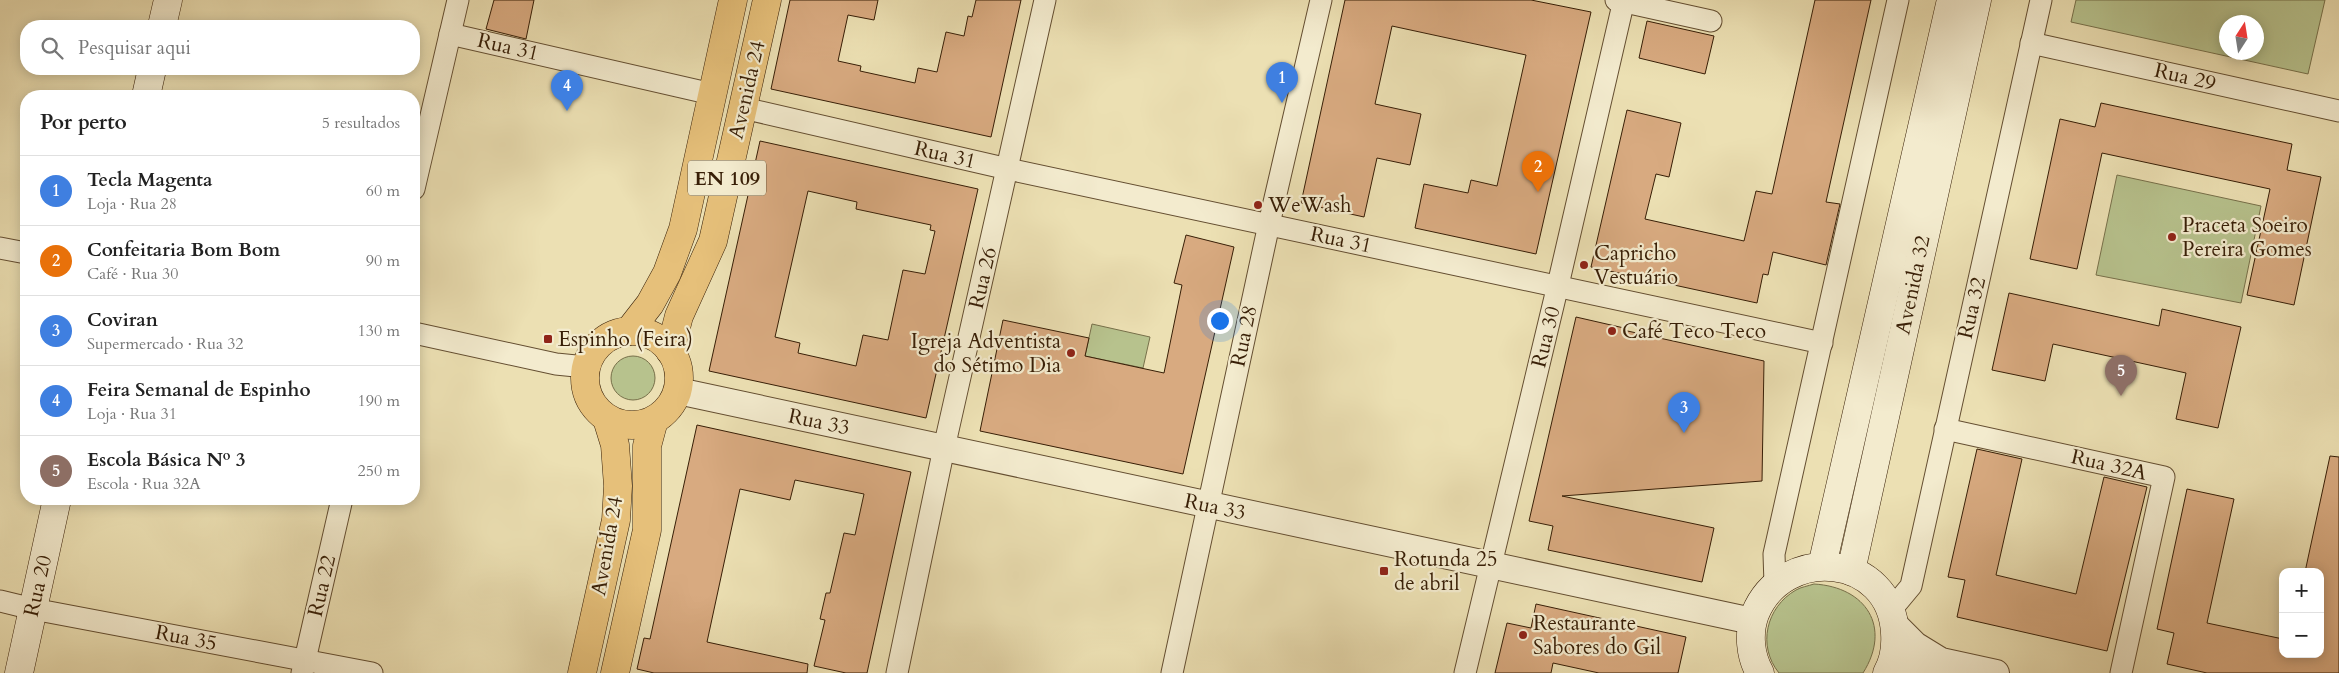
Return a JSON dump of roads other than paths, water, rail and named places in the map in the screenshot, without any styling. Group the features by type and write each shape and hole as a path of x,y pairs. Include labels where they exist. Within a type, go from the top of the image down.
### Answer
{"main road":[{"path":"163,20 168,0"},
{"name":"Avenida 24","path":"629,331 650,304 667,273 683,229 733,0"},
{"name":"Avenida 24","path":"670,351 678,316 713,241 768,0"},
{"name":"Avenida 32","path":"1822,566 1951,0"},
{"name":"Avenida 32","path":"1850,571 1977,0"},
{"path":"147,90 151,75"},
{"path":"586,366 592,353 602,342 615,334 629,331 644,333 659,340 670,351 678,366 678,391 667,411 654,420 638,426 622,425 607,419"},
{"name":"Avenida 24","path":"582,673 616,520 618,486 615,444 607,419 596,409 588,396 584,382 586,366"},
{"name":"Avenida 24","path":"615,673 647,530 647,446 654,420"},
{"name":"Rua 20","path":"19,673 57,505"},
{"path":"1756,671 1751,646 1752,621 1760,603 1775,584 1789,574 1805,568 1822,566 1850,571 1867,580 1881,594 1893,618 1896,645 1891,667 1887,673"}],"street":[{"path":"420,163 458,0"},
{"name":"Rua 26","path":"896,673 944,448 1046,0"},
{"name":"Rua 28","path":"1172,673 1269,224 1321,0"},
{"path":"1621,0 1711,21"},
{"name":"Rua 30","path":"1465,673 1558,286 1621,0"},
{"path":"1775,584 1774,554 1898,0"},
{"name":"Rua 32","path":"1893,618 1911,586 2041,0"},
{"name":"Rua 31","path":"450,34 712,94"},
{"name":"Rua 29","path":"2031,43 2339,111"},
{"name":"Rua 31","path":"743,108 1008,170 1822,343"},
{"path":"0,248 20,252"},
{"path":"420,334 556,364 586,366"},
{"name":"Rua 33","path":"678,391 1752,621"},
{"name":"Rua 32A","path":"1945,429 2164,477 2121,673"},
{"name":"Rua 22","path":"303,666 341,505"},
{"name":"Rua 35","path":"0,601 303,666 372,673"},
{"path":"1893,618 1915,645 1941,661 1996,673"},
{"path":"1900,673 1912,667 1941,661"}],"place":[{"name":"Tecla Magenta","path":"1282,103"},
{"name":"Feira Semanal de Espinho","path":"567,111"},
{"name":"Confeitaria Bom Bom","path":"1538,192"},
{"name":"WeWash","path":"1258,205"},
{"name":"Praceta Soeiro Pereira Gomes","path":"2172,237"},
{"name":"Capricho Vestuário","path":"1584,265"},
{"name":"Café Teco Teco","path":"1612,331"},
{"name":"Espinho (Feira)","path":"548,339"},
{"name":"Igreja Adventista do Sétimo Dia","path":"1071,353"},
{"name":"Escola Básica Nº 3","path":"2121,396"},
{"name":"Coviran","path":"1684,433"},
{"name":"Rotunda 25 de abril","path":"1384,571"},
{"name":"Restaurante Sabores do Gil","path":"1523,635"}]}
